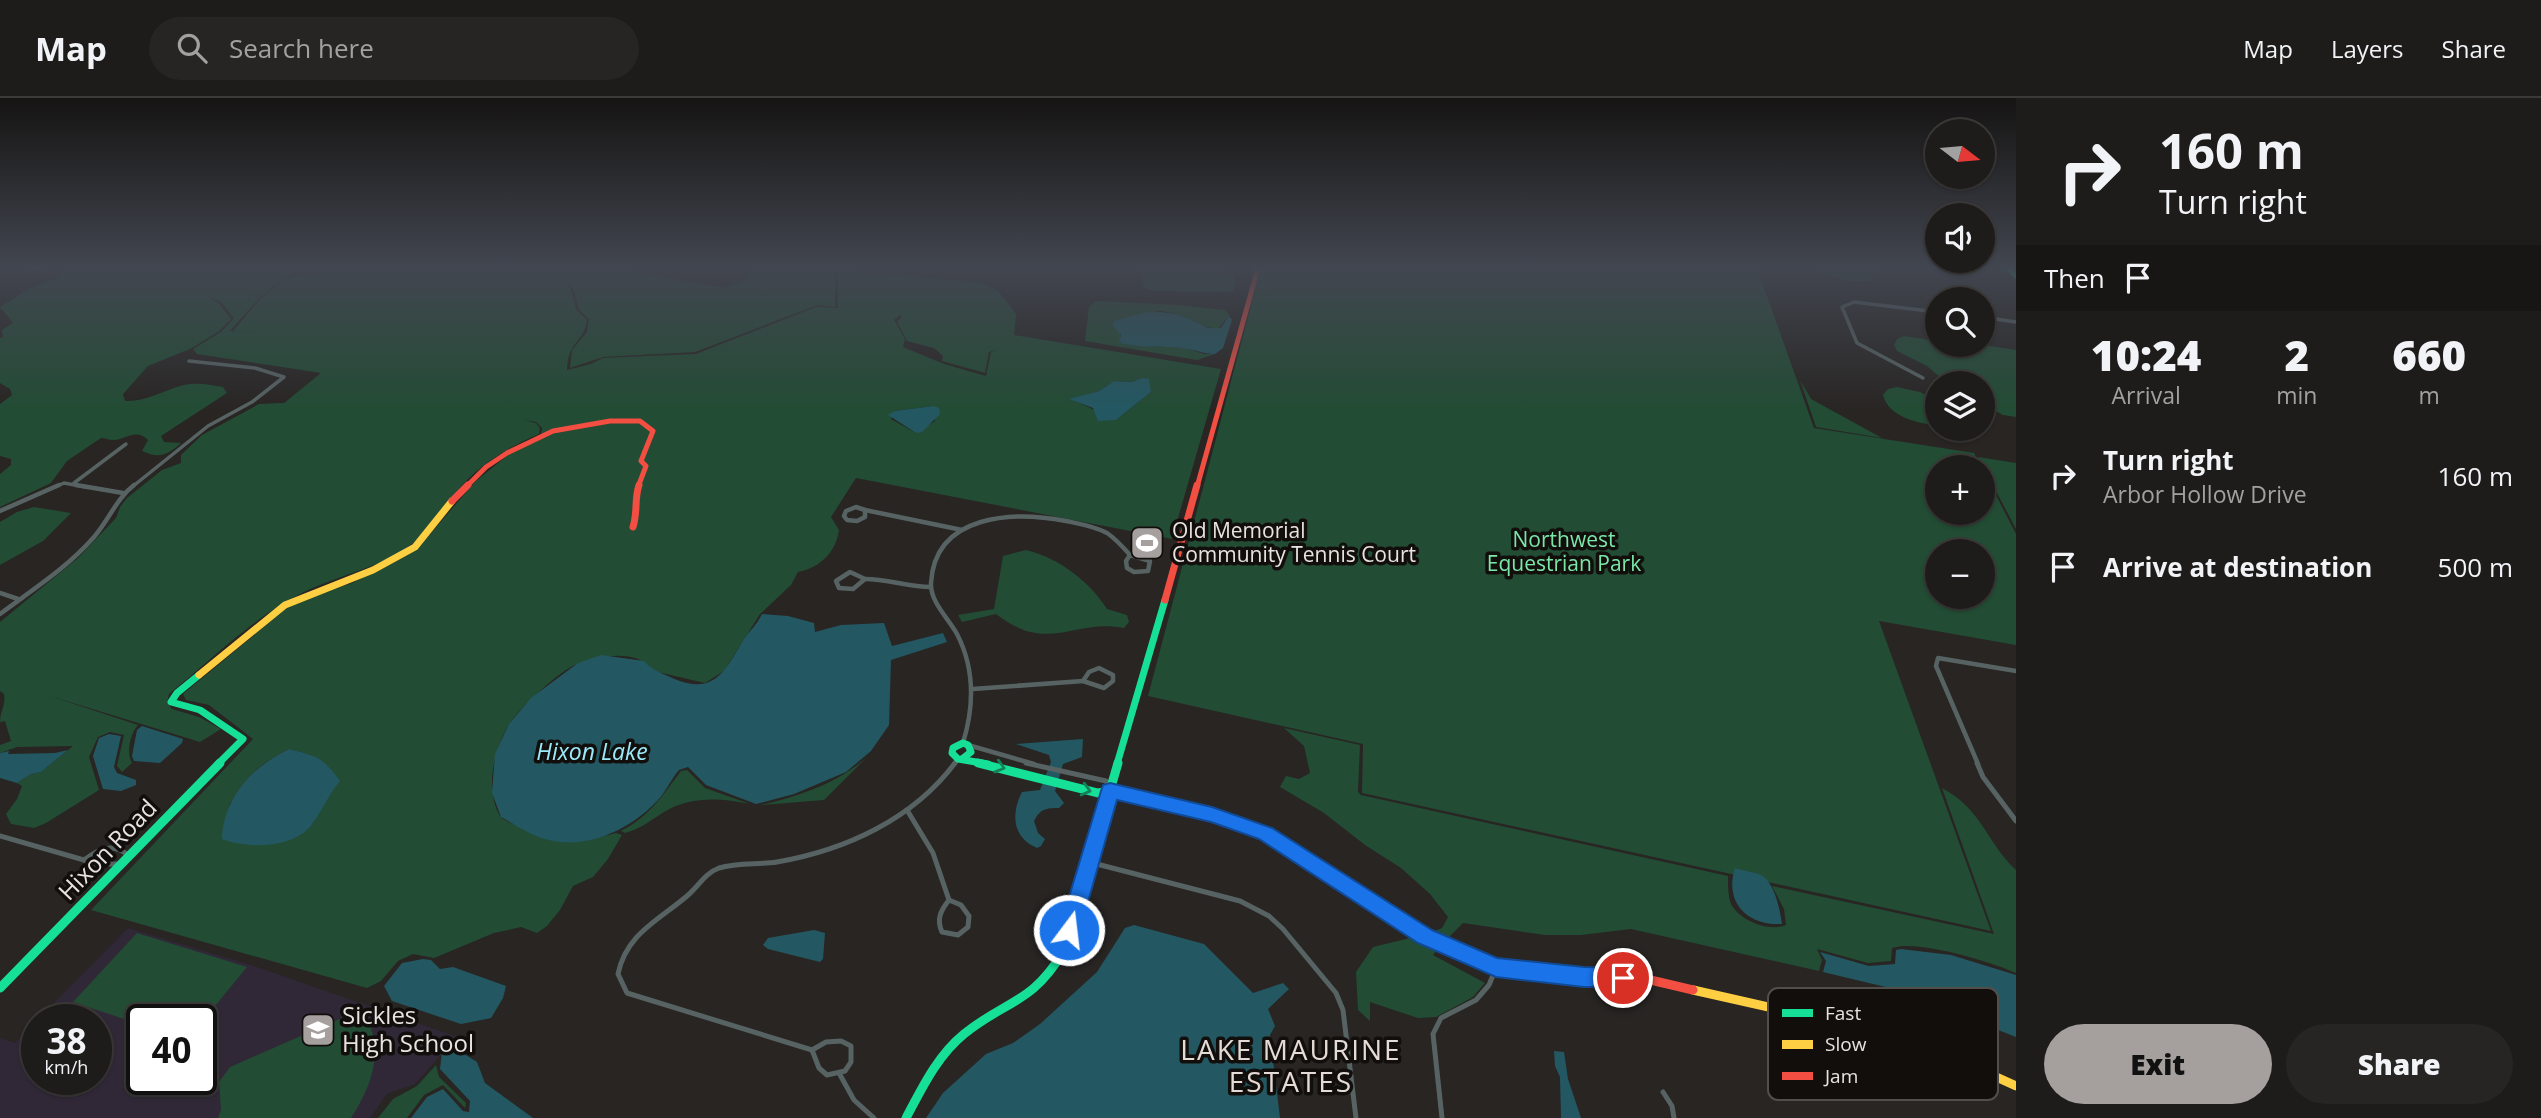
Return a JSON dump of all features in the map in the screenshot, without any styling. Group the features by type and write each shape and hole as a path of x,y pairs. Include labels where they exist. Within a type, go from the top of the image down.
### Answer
{"street":[{"path":"906,1118 929,1075 959,1039 966,1032 1028,1000 1047,984 1063,953 1245,316"},
{"path":"1846,316 1857,343 1923,378"},
{"path":"1995,319 2016,322"},
{"path":"0,614 74,557 106,523 113,506 124,493 208,426 252,402 284,377 279,372 259,368 189,361"},
{"name":"Hixon Road","path":"0,988 243,739 200,710 172,702 177,692 285,605 373,570 415,547 461,490 486,467 507,453 553,431 610,421 640,421 653,431 640,461 646,466 634,499 638,511 633,527"},
{"path":"73,484 126,444"},
{"path":"0,511 51,487 73,484 124,493"},
{"path":"865,510 865,517 857,521 847,520 844,516 846,511 852,508 865,510 963,531"},
{"path":"812,1050 819,1068 827,1075 845,1071 851,1062 851,1046 837,1040 812,1050 627,993 618,974 622,962 642,929 691,894 713,871 733,865 774,862 827,849 859,837 907,810 933,789 960,759 970,755 966,745 973,689 967,658 931,587 934,561 949,541 971,524 991,517 1035,515 1093,526 1117,540 1130,555 1138,555 1150,561 1148,571 1134,572 1127,568 1126,561 1130,555"},
{"path":"865,579 856,589 849,590 839,588 836,581 850,572 865,579 885,579 918,587 931,587"},
{"path":"0,593 19,600"},
{"path":"2016,671 1945,658 1938,658 1936,666 1983,778 2016,821"},
{"path":"973,689 1083,681 1094,687 1104,688 1113,681 1113,675 1099,668 1089,672 1083,681"},
{"path":"1110,791 1106,781 1040,767 966,745 957,744 952,751 960,759 1002,767 1098,793 1110,791 1212,814 1266,834 1425,937 1496,968 1584,977 1642,978 1768,1007"},
{"path":"1052,781 1056,770"},
{"path":"907,810 925,836 945,882 949,900 942,910 938,925 942,932 958,935 968,927 970,916 961,905 949,900"},
{"path":"0,836 93,865 113,862 120,864"},
{"path":"84,860 111,846 121,848 129,856"},
{"path":"1088,862 1240,901 1269,916 1283,929 1336,993 1343,1010 1356,1118"},
{"path":"1442,1118 1433,1034 1441,1018 1476,1000 1489,985 1496,968"},
{"path":"839,1073 854,1100 874,1118"},
{"path":"1998,1078 2016,1086"},
{"path":"1663,1092 1672,1106 1674,1118"}],"shaded area":[{"name":"Sickles High School","path":"128,928 260,968 466,1040 440,1056 415,1084 387,1094 370,1118 0,1118 0,1038 15,1043 21,1037 21,1095 112,1095 112,1004 53,1004"}],"green space":[{"path":"7,316 228,316 231,319 219,331 192,348 148,366 123,394 125,401 133,401 189,384 223,387 227,393 161,436 164,442 181,443 167,453 158,455 142,451 148,440 140,435 113,440 101,438 67,461 51,483 0,507 0,474 11,465 11,459 0,456 0,404 12,395 10,389 0,383 0,338 3,337 2,330 13,323"},
{"path":"232,316 244,316 230,331 257,333 233,331 246,316 583,316 587,320 585,328 570,353 567,370 603,358 696,354 794,316 899,316 894,320 905,339 903,347 944,364 986,376 991,352 1001,348 989,352 985,373 942,361 943,356 934,348 907,341 897,322 901,316 1016,316 1014,335 1221,369 1172,539 856,478 831,517 839,530 831,552 820,563 798,572 791,585 760,614 724,671 705,683 653,671 639,659 608,656 579,663 561,673 521,710 504,733 493,773 495,805 503,818 544,838 578,841 616,833 622,835 608,859 593,877 573,886 560,910 547,926 537,933 521,927 494,933 434,958 413,954 398,961 381,981 367,988 91,910 253,739 209,705 186,700 183,694 289,606 313,595 352,583 418,548 476,481 508,455 540,439 542,428 536,422 524,420 536,423 540,428 539,434 505,451 475,473 412,544 386,560 314,587 283,604 249,627 169,694 167,703 172,709 199,717 221,729 200,742 50,696 138,725 130,744 132,763 122,772 117,766 124,735 110,732 98,737 89,757 99,790 34,828 11,824 6,814 17,799 22,786 17,783 31,774 41,772 73,746 17,747 0,753 0,745 11,741 5,721 0,722 4,694 0,691 0,622 78,558 116,518 127,498 162,470 181,463 181,455 202,435 259,404 284,403 321,373 197,354 193,349 221,332 234,318","holes":["1142,378 1151,392 1116,420 1071,399 1099,391 1114,381 1132,382","933,406 935,421 916,433 891,419 895,411","289,749 313,756 324,763 339,781 312,825 229,806 254,772"]},
{"path":"585,316 789,316 695,352 603,357 570,368 572,350 587,332 589,319"},
{"path":"1088,316 1135,316 1113,322 1112,325 1121,334 1120,339 1128,345 1185,348 1204,354 1215,354 1197,360 1085,341"},
{"path":"1181,316 1229,316 1217,330"},
{"name":"Northwest Equestrian Park","path":"1248,316 1774,316 1814,428 1974,453 1975,455 1925,455 1925,525 1995,525 1995,493 2016,534 2016,645 1879,621 1991,931 1362,793 1363,744 1148,696"},
{"path":"1904,336 1925,339 1925,357 1995,357 1995,347 2016,350 2016,417 1995,411 1995,371 1933,371 1897,351 1894,345 1897,339"},
{"path":"1800,380 1811,399 1882,438 1816,427"},
{"path":"1897,387 1925,395 1925,424 1905,418 1891,409 1883,395 1888,389"},
{"path":"1995,460 2016,463 2016,529 1995,489"},
{"path":"34,507 71,513 43,541 0,565 0,522 17,512"},
{"path":"1026,550 1050,559 1072,572 1091,589 1107,609 1127,615 1129,622 1124,628 1090,627 1046,634 1015,626 996,614 962,622 958,615 994,609 1003,556"},
{"path":"1284,728 1360,745 1358,792 1361,795 1728,876 1731,904 1741,915 1756,924 1772,927 1786,925 1784,909 1772,886 1994,934 1942,788 1967,806 2016,870 2016,973 1954,953 1903,946 1892,948 1891,961 1868,963 1817,949 1822,960 1819,971 1631,929 1581,935 1545,935 1463,923 1444,942 1428,934 1442,928 1448,917 1430,894 1401,868 1365,845 1324,813 1280,787 1286,776 1299,779 1310,773 1304,746"},
{"path":"866,758 824,800 761,805 816,788 842,775"},
{"path":"687,770 705,788 750,804 728,800 685,803 635,829 625,833 621,831 648,812 681,771"},
{"path":"137,933 247,967 217,1004 126,1004 126,1020 112,1015 112,1004 73,1002"},
{"path":"1418,936 1439,947 1433,955 1485,983 1473,997 1436,1017 1418,1018 1370,1002 1370,1021 1358,1010 1356,972 1373,947"},
{"path":"360,1010 369,1023 373,1036 374,1064 365,1092 351,1118 218,1118 221,1110 219,1082 230,1067"},
{"path":"436,1065 439,1077 466,1103 465,1108 443,1085 424,1095 407,1118 378,1118 393,1099 417,1086"}],"water":[{"path":"1133,316 1181,316 1208,328 1221,328 1229,316 1232,320 1223,348 1215,354 1119,342 1121,335 1112,325 1114,321"},
{"path":"1142,378 1149,379 1151,392 1116,420 1098,421 1093,408 1069,399 1099,391 1114,381 1132,382"},
{"path":"933,406 939,408 940,414 922,432 916,433 888,415 895,411"},
{"name":"Hixon Lake","path":"762,614 788,616 814,623 815,632 841,625 884,623 892,646 943,633 947,642 891,660 889,725 871,751 846,772 794,794 756,804 706,785 688,767 679,770 660,797 634,821 591,840 560,842 545,839 501,817 492,793 495,754 509,724 531,698 578,663 601,655 644,661 650,667 685,683 707,683 723,671"},
{"path":"142,726 183,739 182,743 160,763 134,761 132,756 137,730"},
{"path":"109,734 121,736 114,767 117,773 136,780 136,785 121,791 103,789 93,756 99,738"},
{"path":"1083,739 1082,757 1063,764 1055,791 1064,803 1059,808 1041,812 1034,821 1038,833 1045,839 1037,848 1029,844 1018,831 1016,808 1022,792 1040,790 1051,762 1049,755 1016,744"},
{"path":"289,749 319,759 340,781 313,823 295,838 270,845 245,844 222,839 228,810 234,797 264,764"},
{"path":"68,750 41,772 31,774 17,783 0,778 0,753 55,753"},
{"path":"1735,868 1763,876 1767,880 1776,898 1782,924 1758,921 1741,910 1733,891"},
{"path":"1134,925 1204,944 1253,993 1283,983 1289,989 1268,1009 1275,1026 1270,1035 1280,1118 926,1118 943,1093 986,1054 1013,1043 1040,1024 1097,972 1125,928"},
{"path":"814,930 825,933 823,959 820,962 768,949 763,945 768,938"},
{"path":"1896,950 1951,955 2016,975 2016,1037 1998,1030 1998,988 1890,988 1823,972 1826,961 1820,952 1869,966 1895,964"},
{"path":"431,960 440,969 453,967 506,986 503,998 491,1018 461,1024 392,1001 384,986 402,963"},
{"path":"1554,1051 1564,1052 1568,1079 1581,1118 1561,1118 1560,1077 1555,1066"},
{"path":"442,1052 461,1052 477,1062 485,1083 533,1118 411,1118 427,1097 443,1089 463,1111 469,1112 470,1101 440,1069"}],"traffic: fast":[{"path":"906,1118 931,1072 946,1051 980,1022 1019,1001 1042,984 1063,952 1165,600"},
{"path":"0,988 243,739 200,710 171,702 177,693 199,675"},
{"path":"962,759 971,752 968,745 963,743 953,748 952,753 958,759 1002,767 1098,793 1110,791 1212,815 1266,834 1312,864"}],"traffic: slow":[{"path":"199,675 285,605 373,570 415,547 452,501"},
{"path":"1693,990 1768,1007"},
{"path":"1998,1078 2016,1086"}],"traffic: jam":[{"path":"1165,600 1245,316"},
{"path":"452,501 486,467 507,453 553,431 610,421 640,421 653,431 641,461 646,466 634,499 638,511 633,527"},
{"path":"1312,864 1425,937 1496,968 1584,977 1642,978 1693,990"}],"place":[{"name":"Old Memorial Community Tennis Court","path":"1147,543"},
{"name":"Sickles High School","path":"318,1030"}],"district":[{"name":"LAKE MAURINE ESTATES","path":"1291,1066"}],"route":[{"path":"1069,930 1110,791 1212,814 1266,834 1425,937 1496,968 1623,978"}]}
